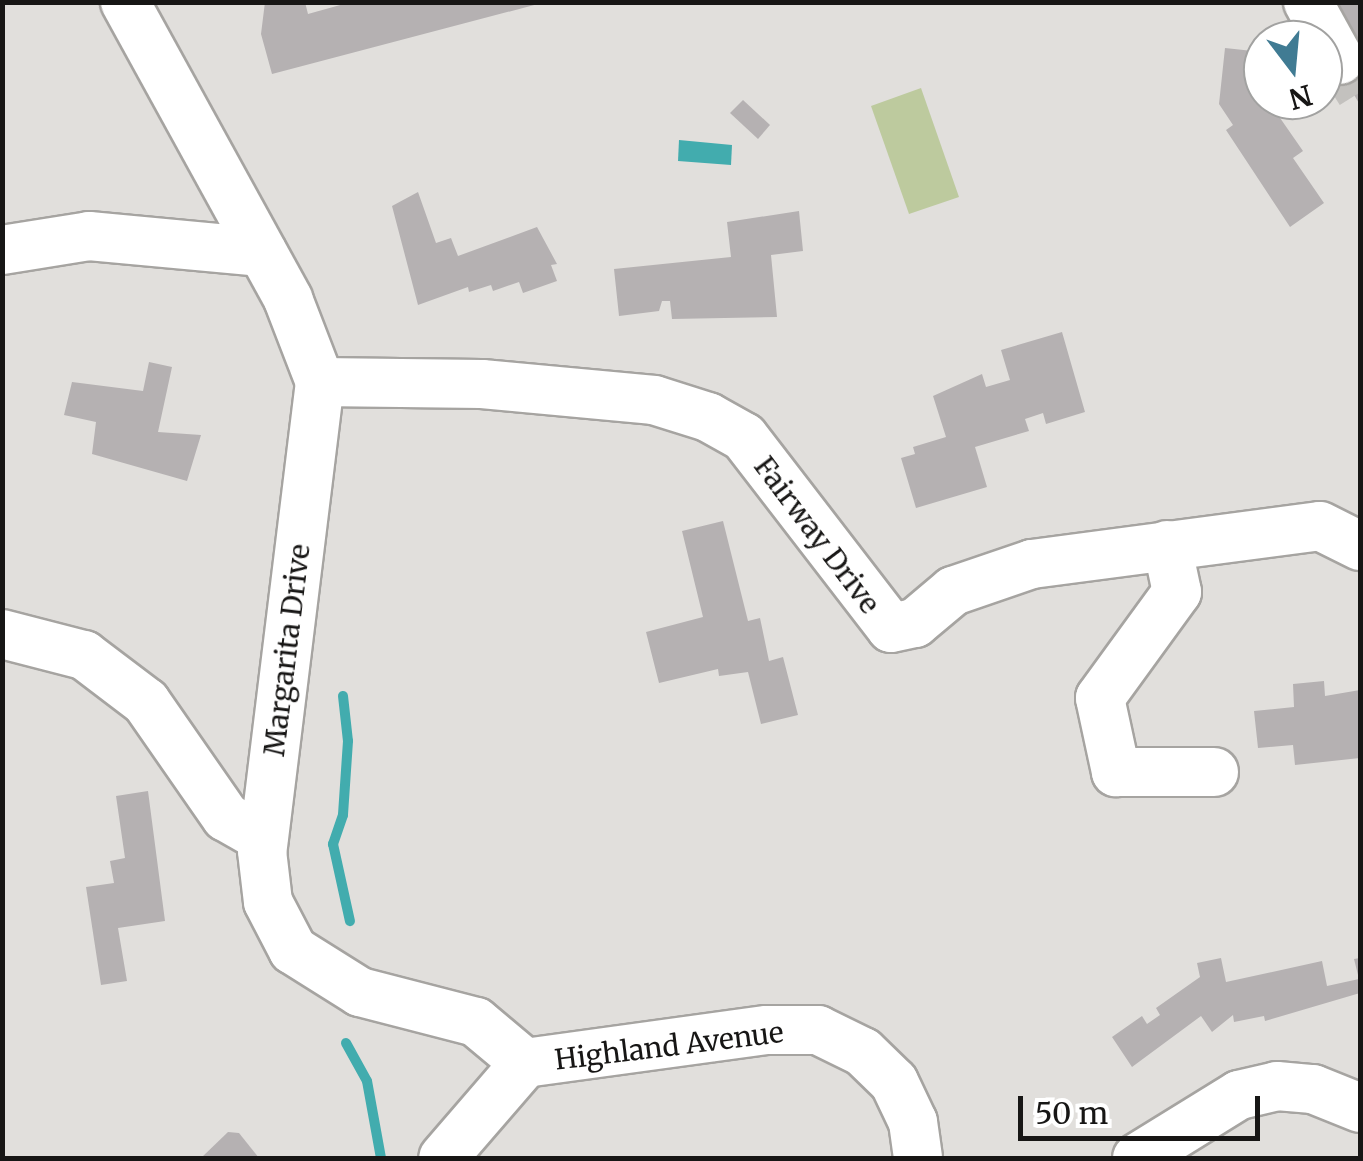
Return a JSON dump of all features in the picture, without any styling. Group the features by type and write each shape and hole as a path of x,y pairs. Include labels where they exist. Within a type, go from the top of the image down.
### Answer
{"street":[{"path":"125,2 262,252 320,382"},
{"path":"2,250 89,236 262,252"},
{"name":"Fairway Drive","path":"320,382 482,384 654,400 708,417 744,438 892,628 914,623 953,592 1032,564 1320,526 1360,546"},
{"name":"Margarita Drive","path":"320,382 263,838 268,902 293,950 360,992 476,1022 525,1063"},
{"path":"1167,545 1177,592 1100,698 1116,772 1214,772"},
{"path":"2,634 84,656 146,702 226,818 263,838"},
{"name":"Highland Avenue","path":"525,1063 767,1030 818,1030 864,1052 894,1082 913,1122 918,1158"},
{"path":"443,1158 525,1063"},
{"path":"1137,1158 1239,1096 1277,1086 1314,1088 1360,1108"}],"green space":[{"path":"921,88 959,197 909,214 871,106"}],"water":[{"path":"679,140 732,145 731,165 678,161"}],"building":[{"path":"265,2 305,2 308,14 351,2 538,4 272,74 261,34"},
{"path":"1332,2 1360,2 1360,49 1343,20"},
{"path":"1225,48 1243,50 1243,120 1281,120 1303,151 1293,158 1324,203 1290,227 1226,130 1233,125 1219,104"},
{"path":"1360,53 1360,105 1343,76 1343,64"},
{"path":"743,100 770,125 758,139 730,113"},
{"path":"418,192 436,243 451,238 458,256 537,227 557,264 551,265 557,281 523,293 519,282 493,291 491,285 469,292 468,287 418,305 392,206"},
{"path":"799,211 803,251 771,255 777,317 672,319 670,301 662,301 659,311 619,316 614,269 731,257 727,222"},
{"path":"1062,332 1085,412 1046,424 1043,413 1025,419 1029,431 975,447 987,487 916,508 901,458 915,454 913,447 946,437 933,396 982,374 986,387 1010,380 1001,350"},
{"path":"149,362 172,367 158,432 201,435 187,481 92,454 96,422 64,415 72,382 143,391"},
{"path":"723,521 748,621 760,618 769,661 783,657 798,715 761,724 748,672 719,676 718,669 659,683 646,632 703,617 682,531"},
{"path":"1324,681 1325,696 1360,690 1360,758 1295,765 1293,745 1258,748 1254,711 1294,707 1293,684"},
{"path":"148,791 165,921 118,928 127,981 101,985 86,887 114,883 110,861 125,858 116,796"},
{"path":"1221,958 1226,982 1322,961 1327,986 1359,979 1354,959 1360,958 1360,993 1265,1021 1264,1016 1234,1022 1233,1015 1212,1032 1201,1016 1132,1067 1112,1037 1142,1016 1147,1024 1160,1015 1156,1008 1200,977 1197,963"},
{"path":"228,1132 239,1133 259,1158 201,1158"}],"waterway":[{"path":"343,696 348,741 343,815 333,844 350,921"},
{"path":"346,1043 367,1081 381,1158"}],"tunnel":[{"path":"1343,65 1360,92"}]}
